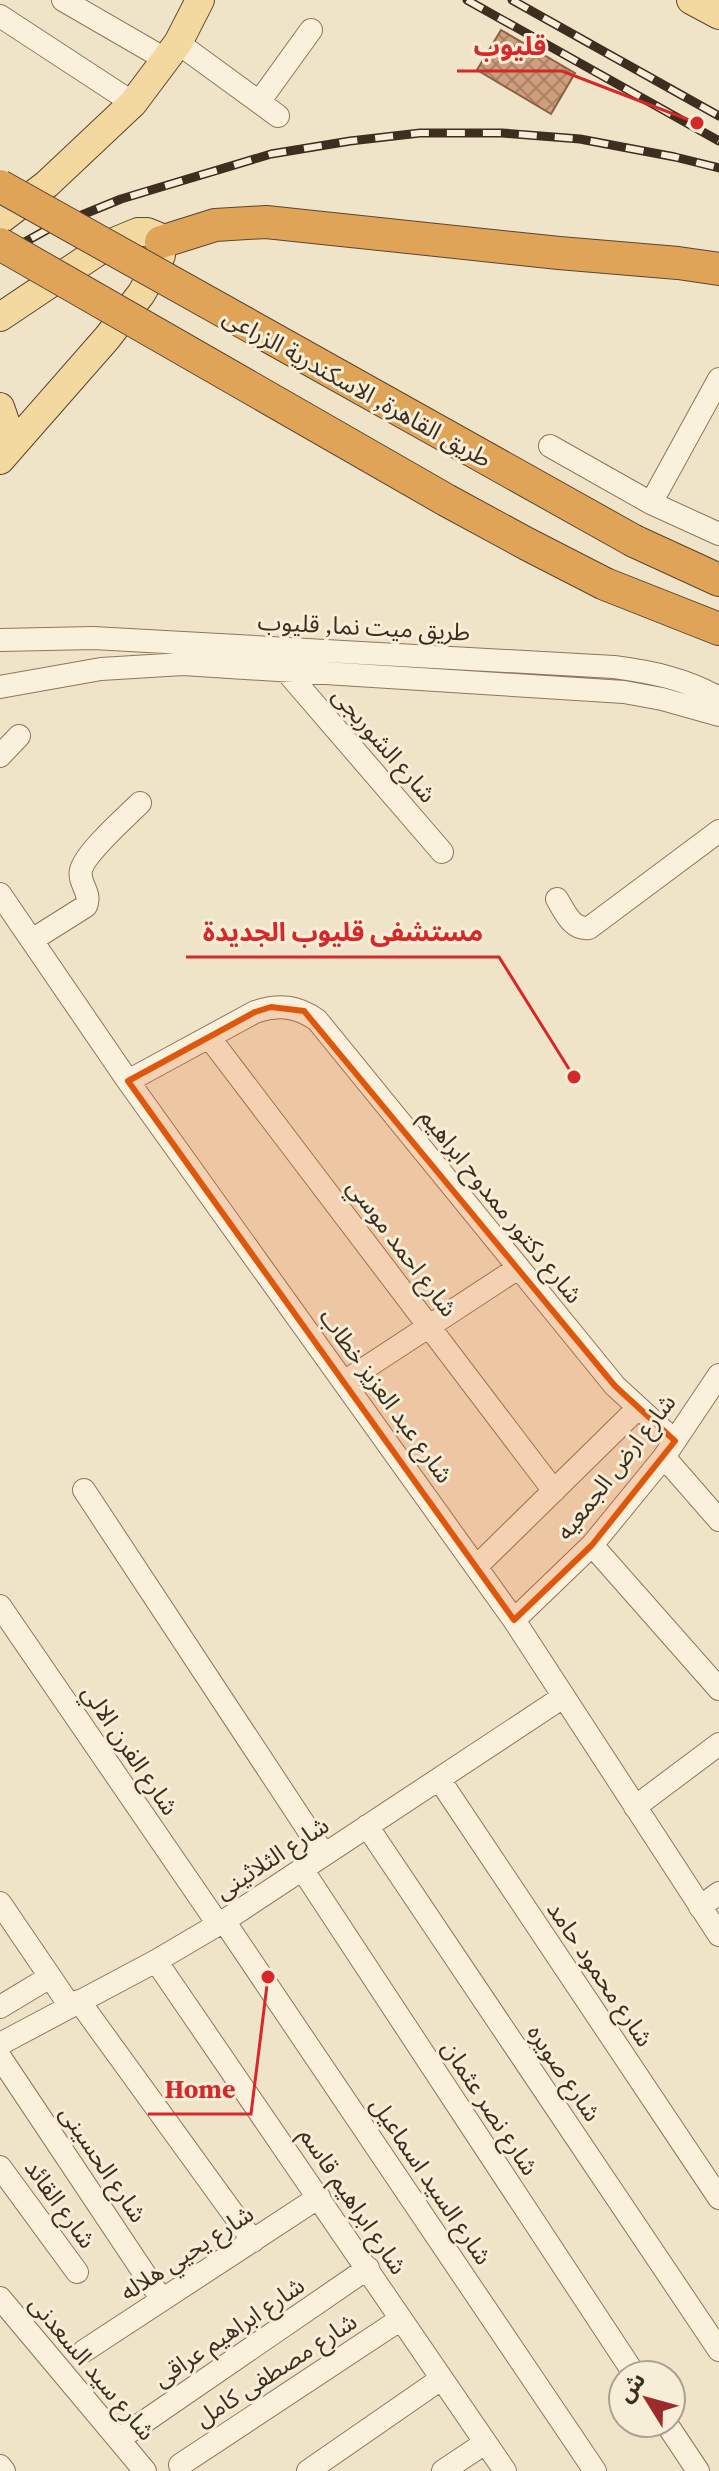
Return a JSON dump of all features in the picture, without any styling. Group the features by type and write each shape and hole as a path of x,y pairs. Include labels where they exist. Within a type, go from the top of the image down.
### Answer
{"highway":[{"name":"طريق القاهرة, الاسكندرية الزراعى","path":"0,186 634,541 719,580"},
{"path":"161,242 215,225 266,222 719,269"},
{"name":"طريق القاهرة, الاسكندرية الزراعى","path":"0,244 527,544 605,584 719,629"}],"main road":[{"path":"0,220 47,184 133,103 171,51 200,0"},
{"path":"691,0 719,15"},
{"path":"0,317 109,244 138,232 157,236 161,242 161,255 141,294 107,338 3,456"},
{"path":"0,407 8,430 3,456"}],"street":[{"path":"63,0 171,51 278,116"},
{"path":"0,16 133,103"},
{"path":"259,102 311,30"},
{"path":"651,503 719,379"},
{"path":"550,446 651,503 719,534"},
{"name":"طريق ميت نما, قليوب","path":"0,640 93,638 614,667 657,673 698,686 719,698"},
{"name":"طريق ميت نما, قليوب","path":"0,687 101,669 183,664 624,692 719,715"},
{"name":"شارع الشوربجى","path":"286,671 442,852"},
{"path":"32,940 86,906 88,895 81,879 84,864 140,803"},
{"path":"557,899 575,925 589,928 719,831"},
{"name":"شارع عبد العزيز خطاب","path":"0,894 128,1081 477,1566 719,1935"},
{"name":"شارع دكتور ممدوح ابراهيم","path":"209,1037 255,1012 271,1007 288,1006 304,1011 317,1020 615,1386 638,1408 719,1520"},
{"path":"128,1081 209,1037"},
{"name":"شارع احمد موسي","path":"209,1037 554,1491"},
{"path":"344,1382 518,1268"},
{"name":"شارع ارض الجمعيه","path":"514,1620 592,1545 669,1449 719,1375"},
{"path":"477,1566 638,1408"},
{"path":"84,1490 324,1854"},
{"path":"592,1545 719,1689"},
{"name":"شارع الفرن الالي","path":"0,1606 221,1922"},
{"name":"شارع الثلاثينى","path":"0,2044 156,1961 221,1922 563,1697"},
{"path":"635,1807 719,1744"},
{"name":"شارع محمود حامد","path":"439,1779 719,2198"},
{"name":"شارع صويره","path":"367,1826 719,2350"},
{"name":"شارع نصر عثمان","path":"302,1869 624,2359"},
{"path":"700,1907 719,1893"},
{"path":"0,1903 50,1977 75,2003 253,2241"},
{"name":"شارع السيد اسماعيل","path":"221,1922 595,2471"},
{"name":"شارع ابراهيم قاسم","path":"156,1961 505,2471"},
{"path":"0,2007 50,1977"},
{"name":"شارع الحسينى","path":"0,2057 162,2300"},
{"name":"شارع القائد","path":"0,2167 77,2272"},
{"name":"شارع يحيي هلاله","path":"84,2351 319,2197"},
{"name":"شارع ابراهيم عراقى","path":"119,2439 368,2268"},
{"name":"شارع سيد السعدنى","path":"0,2298 145,2471"},
{"name":"شارع مصطفى كامل","path":"180,2465 401,2319"},
{"path":"308,2471 441,2379"},
{"path":"677,2439 698,2471"},
{"path":"443,2471 485,2443"},
{"path":"0,2466 4,2471"}],"highlighted area":[{"path":"271,1007 304,1011 615,1386 675,1441 592,1545 514,1620 128,1081 255,1012"}],"building":[{"path":"501,30 575,73 551,114 477,70"}],"railway":[{"path":"467,0 719,141"},
{"path":"512,0 719,116"},
{"path":"0,256 50,228 121,199 271,154 350,141 420,133 502,133 580,139 719,168"}],"place":[{"name":"قليوب","path":"697,123"},
{"name":"مستشفى قليوب الجديدة","path":"574,1077"},
{"name":"Home","path":"268,1977"}]}
